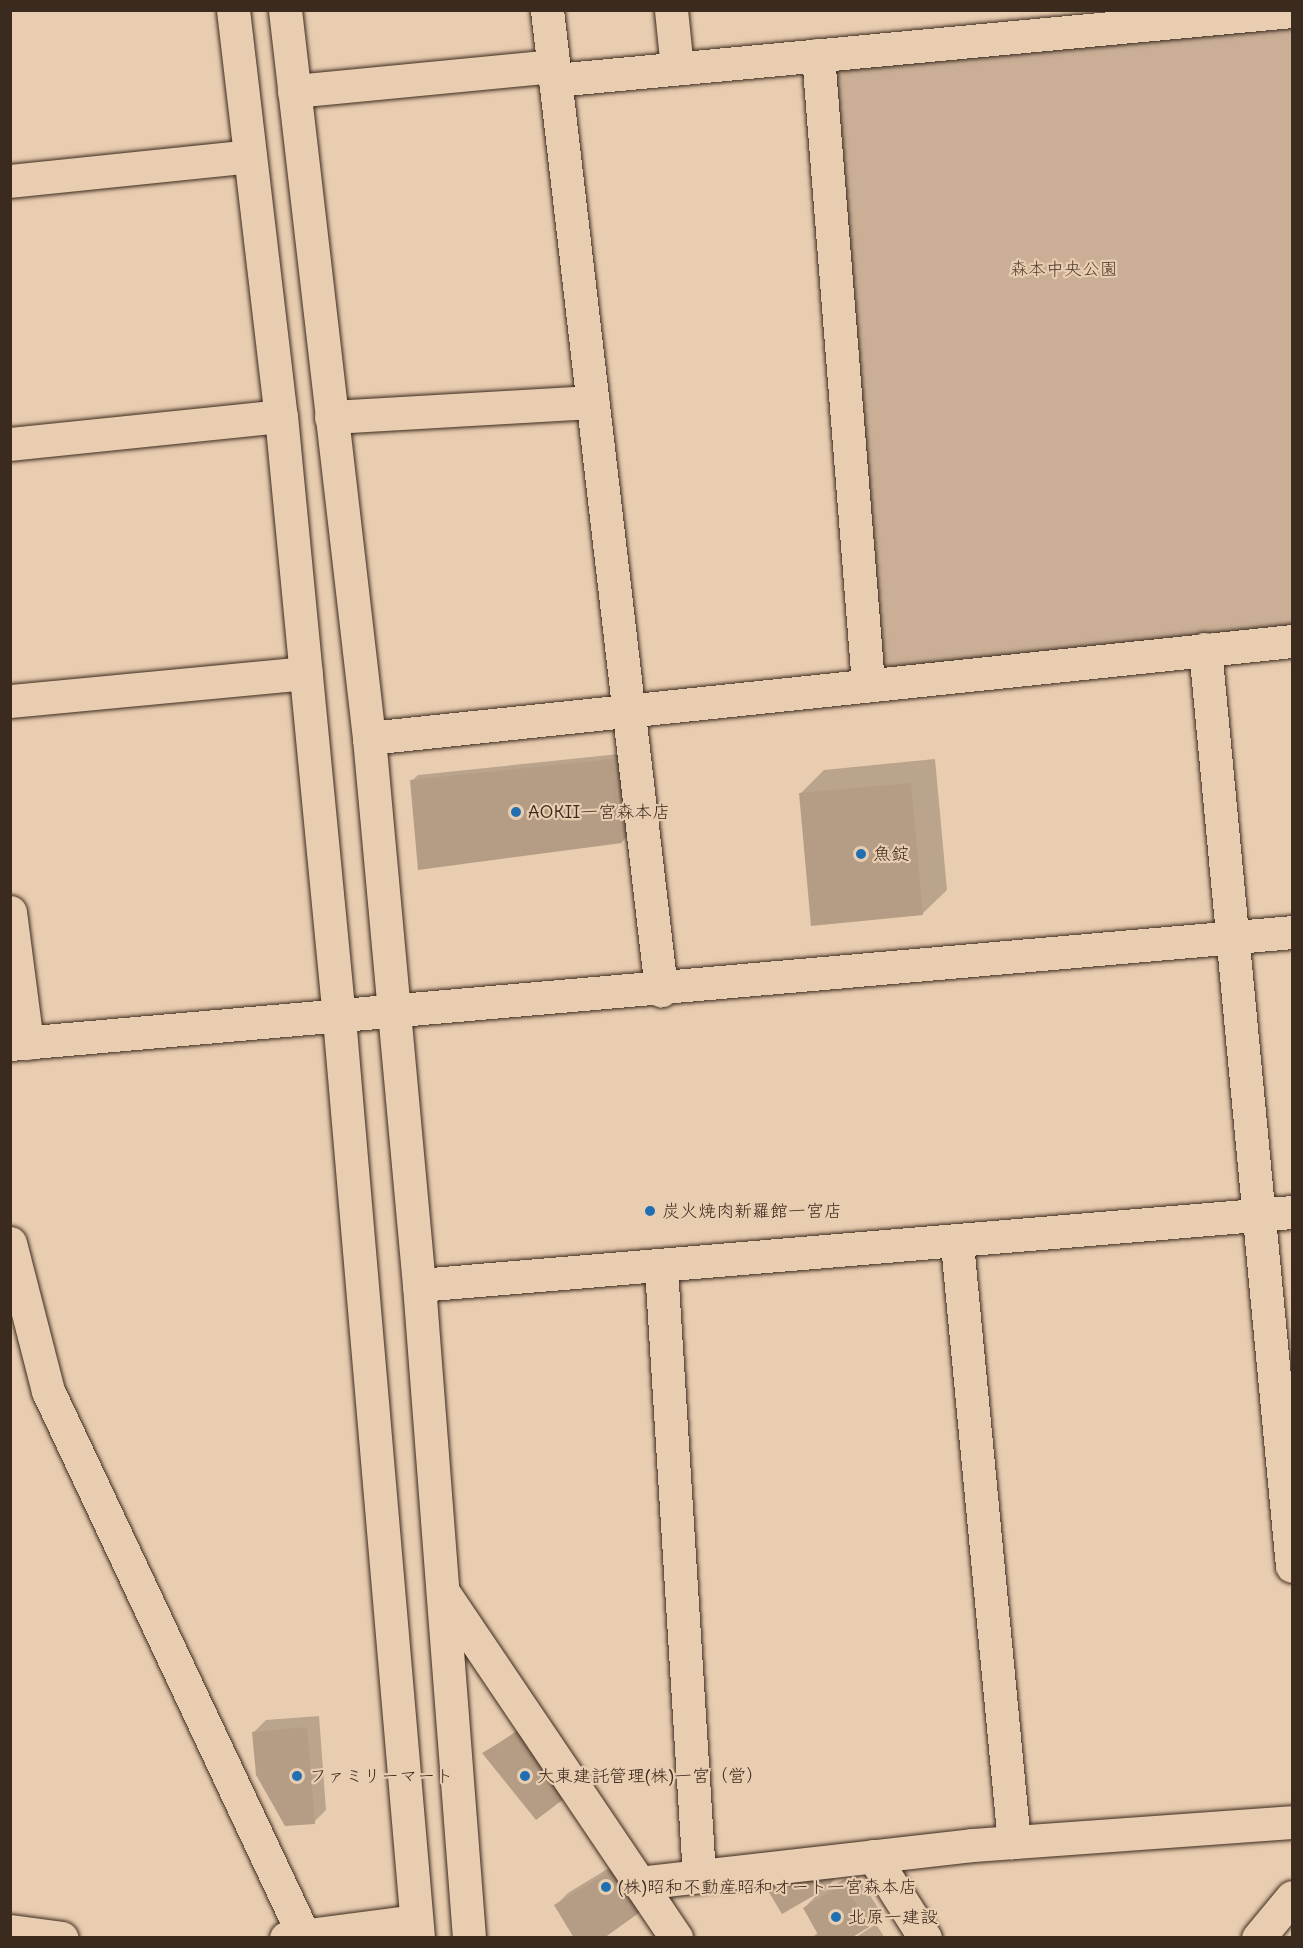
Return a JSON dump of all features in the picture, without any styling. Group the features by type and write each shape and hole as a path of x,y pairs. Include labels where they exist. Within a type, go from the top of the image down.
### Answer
{"street":[{"path":"10,1243 16,1285 48,1391 295,1936 417,1929 339,1018 306,673 281,416 233,10"},
{"path":"285,10 369,738 418,1285 469,1938"},
{"path":"547,10 631,707 661,990"},
{"path":"671,10 677,68"},
{"path":"294,91 554,73 677,68 1276,11"},
{"path":"818,55 868,682"},
{"path":"10,182 250,156"},
{"path":"331,417 593,402"},
{"path":"10,444 281,416"},
{"path":"369,738 631,707 1293,640"},
{"path":"1205,649 1293,1566"},
{"path":"10,701 306,673"},
{"path":"10,912 19,1044 661,990 1293,932"},
{"path":"418,1285 957,1244 1293,1212"},
{"path":"957,1244 1014,1842"},
{"path":"661,1268 699,1876"},
{"path":"442,1591 676,1938"},
{"path":"639,1882 1014,1842 1293,1822"},
{"path":"873,1856 925,1938"},
{"path":"1258,1938 1293,1897"},
{"path":"10,1931 62,1938"}],"green space":[{"name":"森本中央公園","path":"1292,22 1292,638 868,683 818,55"}],"building":[{"name":"AOKII一宮森本店","path":"613,759 622,843 418,870 410,780"},
{"name":"魚錠","path":"911,783 923,915 811,926 799,793"},
{"path":"307,1727 315,1824 285,1826 256,1775 252,1732"},
{"name":"大東建託管理(株)一宮（営）","path":"521,1730 565,1798 536,1820 482,1753"},
{"name":"(株)昭和不動産昭和オート一宮森本店","path":"615,1868 643,1910 604,1938 574,1938 554,1905"},
{"path":"820,1878 827,1888 782,1914 764,1884"},
{"name":"北原一建設","path":"844,1883 869,1927 851,1938 820,1938 803,1908"}],"place":[{"name":"AOKII一宮森本店","path":"516,812"},
{"name":"魚錠","path":"861,854"},
{"name":"炭火焼肉新羅館一宮店","path":"650,1211"},
{"name":"ファミリーマート","path":"297,1776"},
{"name":"大東建託管理(株)一宮（営）","path":"525,1776"},
{"name":"(株)昭和不動産昭和オート一宮森本店","path":"606,1887"},
{"name":"北原一建設","path":"836,1917"}]}
